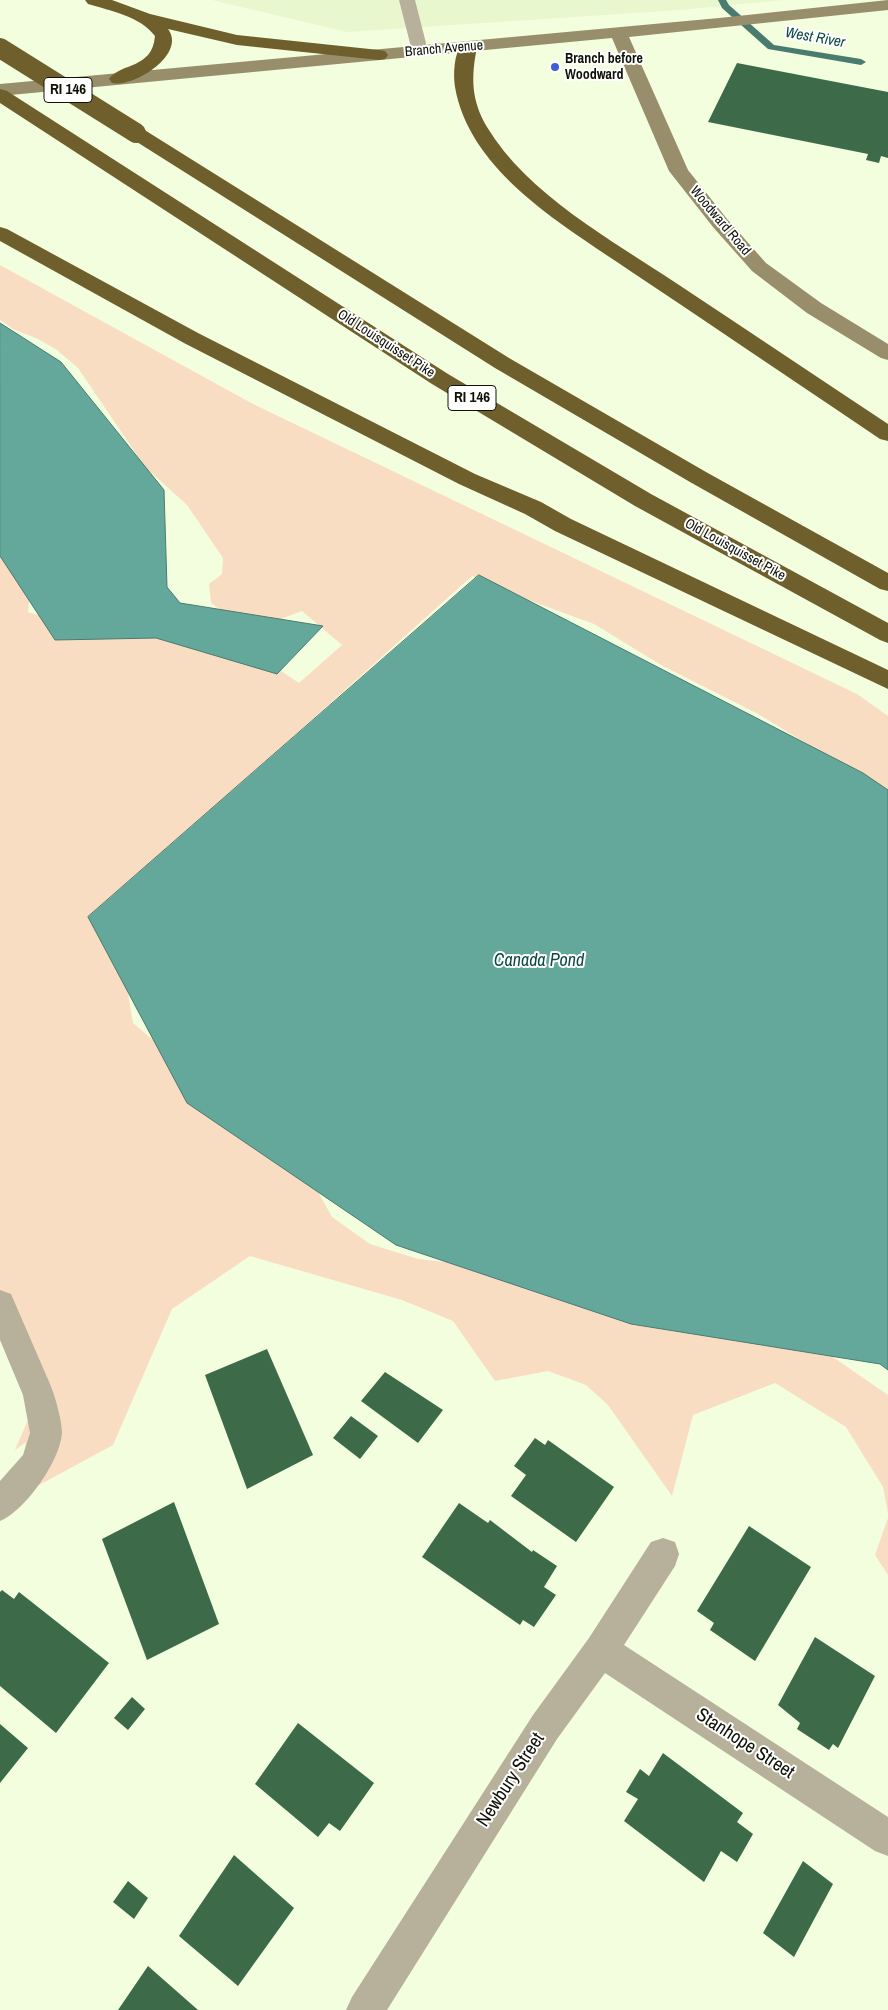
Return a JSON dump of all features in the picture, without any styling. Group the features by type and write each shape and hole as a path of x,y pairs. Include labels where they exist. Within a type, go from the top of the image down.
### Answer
{"highway":[{"path":"94,0 145,18 237,40 379,55"},
{"path":"118,79 152,61 162,48 164,36 160,30 145,18"},
{"path":"468,47 463,81 472,114 491,145 520,179 593,238 888,434"},
{"name":"RI 146","path":"0,48 502,363 698,477 888,583"},
{"name":"Old Louisquisset Pike","path":"0,95 440,379 527,432 643,500 888,634"},
{"path":"0,233 191,338 467,478 533,508 563,525 888,680"}],"main road":[{"name":"Branch Avenue","path":"0,90 719,23 888,5"},
{"name":"Woodward Road","path":"618,32 679,171 720,223 759,267 814,308 888,353"}],"street":[{"path":"0,1304 39,1395 46,1433 36,1464 0,1505"},
{"name":"Newbury Street","path":"365,2010 545,1727 601,1650 663,1554"},
{"name":"Stanhope Street","path":"601,1650 888,1838"}],"lane":[{"path":"407,0 420,51"}],"shaded area":[{"path":"212,0 783,0 680,10 347,32"},
{"path":"0,265 253,404 857,694 888,716 888,793 758,714 661,665 594,624 512,594 472,576 151,864 115,918 133,1023 160,1046 277,1118 332,1217 370,1244 418,1259 520,1270 827,1353 888,1395 888,1513 883,1487 846,1427 775,1383 693,1415 672,1496 608,1405 586,1385 548,1371 495,1381 453,1321 402,1300 250,1256 172,1309 113,1445 17,1497 26,1442 15,1450 31,1413 0,1313 0,550 31,582 28,612 65,623 94,621 263,659 299,683 342,645 302,611 278,620 235,621 211,603 209,584 222,574 223,558 187,505 145,467 78,368 57,350 38,339 13,329 0,320"},
{"path":"888,1518 888,1575 875,1555"}],"water":[{"path":"0,323 61,362 164,490 167,587 180,603 323,626 277,674 156,638 55,640 0,556"},
{"name":"Canada Pond","path":"479,575 863,773 888,790 888,1370 880,1364 631,1324 396,1245 187,1103 88,917"}],"building":[{"path":"737,63 888,92 888,158 881,156 879,163 866,160 868,154 708,122"},
{"path":"267,1349 313,1455 247,1489 205,1375"},
{"path":"385,1372 443,1410 418,1443 361,1401"},
{"path":"351,1416 378,1436 360,1459 333,1438"},
{"path":"535,1438 545,1445 548,1440 614,1487 576,1542 511,1496 526,1475 514,1466"},
{"path":"174,1502 219,1624 147,1660 102,1539"},
{"path":"459,1503 488,1523 490,1520 532,1552 533,1550 557,1566 544,1587 556,1595 534,1627 523,1620 520,1625 422,1557"},
{"path":"749,1526 811,1567 755,1661 710,1630 714,1623 697,1611"},
{"path":"2,1590 14,1599 19,1592 109,1663 56,1733 0,1686 0,1592"},
{"path":"815,1637 875,1676 838,1748 833,1744 829,1750 797,1729 800,1723 778,1705"},
{"path":"132,1697 145,1709 128,1730 114,1718"},
{"path":"298,1723 374,1783 340,1831 329,1823 318,1837 255,1784"},
{"path":"0,1724 28,1748 0,1783"},
{"path":"663,1753 743,1813 737,1822 753,1834 737,1862 721,1851 704,1882 624,1821 638,1799 626,1792 640,1769 649,1776"},
{"path":"234,1855 294,1908 238,1986 179,1936"},
{"path":"803,1861 833,1884 794,1957 763,1933"},
{"path":"128,1881 148,1898 134,1919 113,1902"},
{"path":"148,1966 198,2010 118,2010"}],"waterway":[{"name":"West River","path":"722,0 725,6 771,47 861,62"}],"place":[{"name":"Branch before Woodward","path":"555,67"}]}
